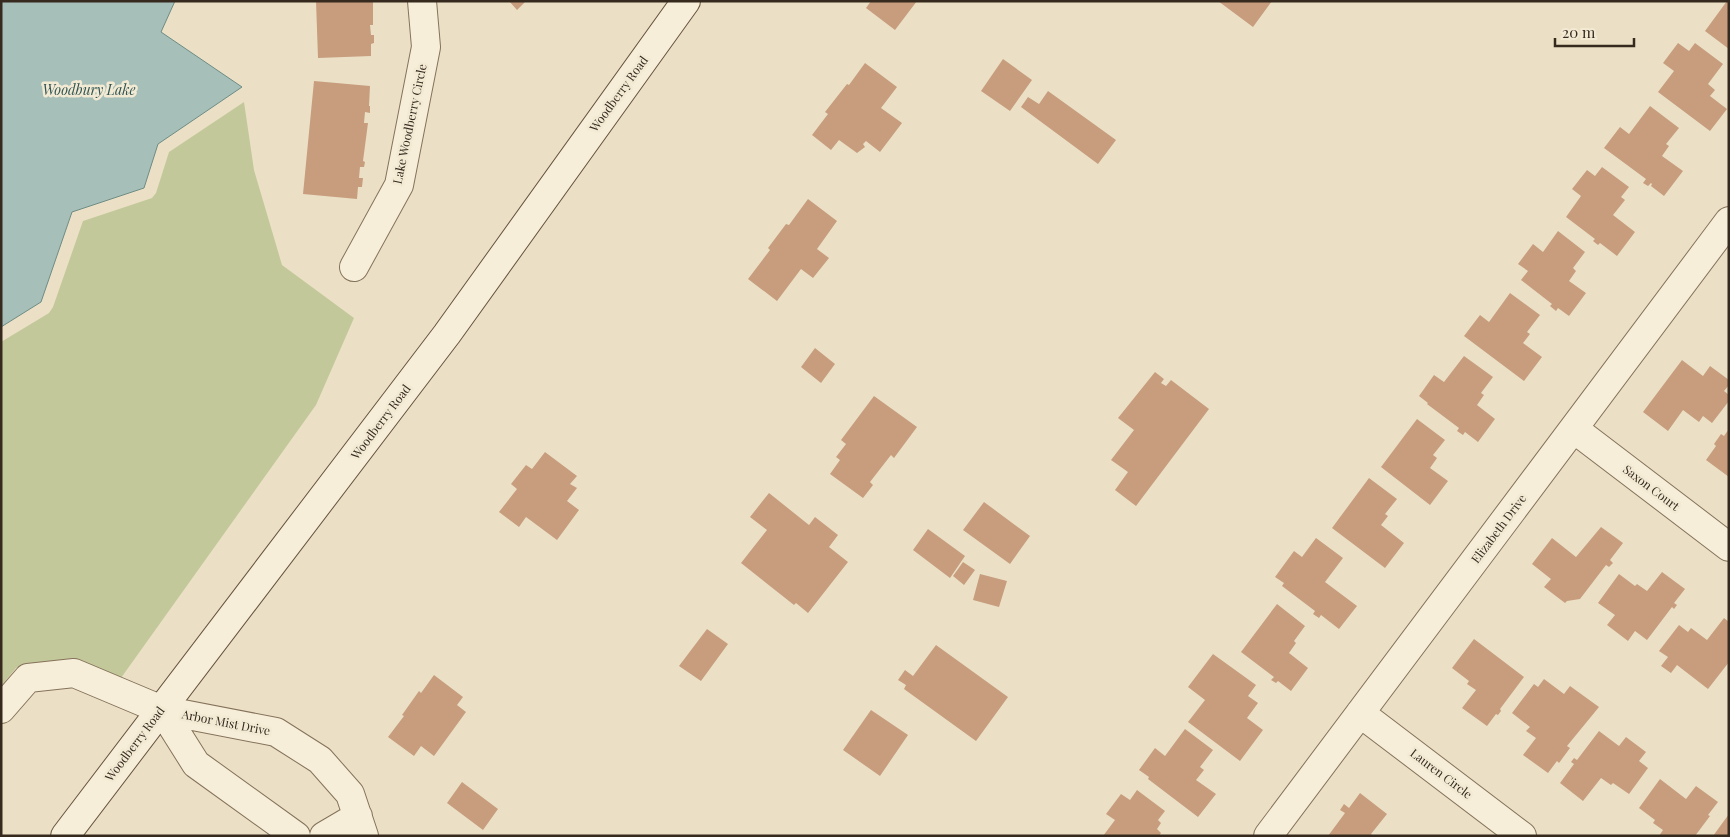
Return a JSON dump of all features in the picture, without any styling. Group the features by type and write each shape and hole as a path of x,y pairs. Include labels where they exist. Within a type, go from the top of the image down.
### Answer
{"street":[{"name":"Lake Woodberry Circle","path":"354,267 399,185 426,47 422,1"},
{"name":"Woodberry Road","path":"65,836 447,334 686,1"},
{"name":"Elizabeth Drive","path":"1268,836 1729,221"},
{"name":"Saxon Court","path":"1574,429 1729,547"},
{"path":"1,709 28,678 74,673 162,710"},
{"name":"Arbor Mist Drive","path":"162,710 276,732 320,760 350,794 361,826"},
{"name":"Arbor Mist Drive","path":"162,710 196,764 296,836"},
{"name":"Lauren Circle","path":"1360,713 1522,836"},
{"path":"324,836 361,826"}],"green space":[{"path":"244,102 254,170 282,265 354,318 316,405 121,678 79,660 71,659 25,664 16,668 1,686 1,342 49,313 53,307 83,221 152,198 156,193 169,152"}],"water":[{"name":"Woodbury Lake","path":"1,1 175,1 161,32 242,87 158,144 144,188 72,212 41,302 1,327"}],"building":[{"path":"316,1 373,1 373,25 370,25 371,35 374,35 374,43 371,44 371,56 318,58"},
{"path":"509,1 526,1 517,10"},
{"path":"871,1 917,1 895,30 866,8"},
{"path":"1218,1 1272,1 1253,27"},
{"path":"1727,1 1729,1 1729,49 1705,31"},
{"path":"1678,43 1689,51 1695,43 1723,64 1708,84 1715,90 1710,96 1727,109 1710,131 1658,92 1674,71 1663,63"},
{"path":"1003,59 1032,80 1010,111 981,91"},
{"path":"865,63 897,87 881,108 902,123 880,152 866,141 863,144 865,147 857,153 839,140 831,150 812,135 828,114 825,112 847,84 849,85"},
{"path":"314,81 370,86 370,113 365,112 364,123 368,123 363,161 365,162 364,167 360,167 359,178 363,178 362,187 358,187 357,199 303,194"},
{"path":"1048,91 1116,140 1098,164 1021,107 1028,97 1039,104"},
{"path":"1650,106 1679,128 1666,144 1669,146 1662,156 1683,171 1664,196 1651,186 1651,183 1648,186 1643,183 1646,179 1604,148 1620,127 1629,134"},
{"path":"1602,167 1629,187 1621,197 1625,200 1613,215 1635,232 1617,256 1600,243 1598,245 1593,241 1595,239 1566,217 1581,196 1572,189 1587,170 1595,176"},
{"path":"808,199 837,221 817,249 829,258 813,278 801,269 777,301 748,279 770,250 768,248 786,224 789,225"},
{"path":"1558,231 1585,252 1573,268 1576,271 1569,281 1586,293 1569,316 1558,308 1556,311 1550,306 1552,304 1521,280 1528,271 1518,264 1533,244 1543,252"},
{"path":"1510,293 1540,315 1527,332 1530,334 1523,343 1542,357 1524,381 1464,336 1480,315 1489,322"},
{"path":"815,348 835,364 821,383 801,367"},
{"path":"1464,356 1493,377 1481,393 1484,395 1477,405 1495,419 1478,442 1465,432 1463,435 1457,431 1459,428 1419,396 1434,375 1444,382"},
{"path":"1682,360 1703,376 1710,366 1729,380 1729,385 1724,391 1729,395 1729,401 1712,423 1703,416 1699,422 1683,410 1668,431 1643,412"},
{"path":"1155,372 1164,379 1161,383 1166,386 1171,380 1209,409 1136,506 1115,490 1128,472 1111,460 1134,430 1118,418"},
{"path":"874,396 917,427 894,458 891,455 870,482 873,485 863,498 830,474 840,460 836,457 846,444 841,440"},
{"path":"1417,419 1445,440 1433,455 1437,458 1430,468 1448,481 1430,505 1381,467"},
{"path":"1729,429 1729,477 1706,460 1716,446 1714,444 1721,434 1724,436"},
{"path":"545,452 577,476 570,484 577,488 567,501 579,510 557,540 526,517 519,527 499,512 517,489 511,484 526,465 532,469"},
{"path":"1369,478 1397,499 1385,514 1388,516 1381,525 1404,543 1385,568 1332,528"},
{"path":"769,493 809,525 815,517 838,535 829,547 848,562 808,613 796,603 794,605 741,563 767,530 750,517"},
{"path":"984,502 1030,536 1010,564 963,530"},
{"path":"1601,527 1623,543 1610,560 1613,563 1609,567 1606,565 1580,599 1565,603 1544,587 1551,579 1532,564 1552,538 1576,557"},
{"path":"928,529 965,556 950,578 913,550"},
{"path":"1316,538 1343,558 1325,582 1357,606 1339,629 1321,615 1319,618 1313,614 1315,611 1282,586 1284,583 1275,577 1294,551 1302,557"},
{"path":"963,562 975,570 964,585 953,576"},
{"path":"1662,572 1685,589 1674,603 1677,605 1674,609 1672,607 1647,640 1635,631 1628,641 1607,625 1615,615 1598,603 1619,574 1635,586 1637,584 1647,591"},
{"path":"980,574 1007,581 999,607 973,600"},
{"path":"1277,604 1305,626 1294,641 1296,643 1289,653 1308,668 1291,691 1278,681 1276,683 1271,680 1274,677 1241,652"},
{"path":"1724,618 1729,622 1729,662 1708,689 1677,665 1671,673 1661,666 1668,657 1659,651 1679,625 1688,632 1691,628 1707,640"},
{"path":"707,629 728,644 701,681 679,666"},
{"path":"1474,639 1524,677 1500,709 1501,711 1498,715 1496,714 1487,726 1462,708 1476,690 1467,684 1469,681 1452,668"},
{"path":"936,645 1008,697 976,741 904,689 906,685 898,680 905,670 913,676"},
{"path":"1213,654 1256,685 1248,696 1258,703 1247,718 1263,730 1240,761 1188,722 1205,700 1188,687"},
{"path":"434,675 463,697 457,705 466,712 434,756 421,746 414,756 388,737 404,716 402,715 419,691 421,693"},
{"path":"1544,679 1564,694 1570,686 1599,707 1567,746 1570,748 1559,763 1557,761 1548,773 1523,755 1536,738 1526,731 1530,727 1512,713 1534,684 1538,687"},
{"path":"871,710 908,735 880,776 843,750"},
{"path":"1185,729 1213,750 1200,767 1204,770 1196,780 1216,794 1198,817 1139,770 1155,748 1165,756"},
{"path":"1599,731 1619,746 1626,737 1646,752 1639,761 1648,768 1629,794 1613,783 1611,785 1601,778 1583,801 1560,783 1574,764 1571,762 1574,758 1577,760"},
{"path":"1660,779 1686,799 1696,786 1718,802 1695,836 1659,836 1663,830 1653,823 1655,820 1639,808"},
{"path":"462,782 498,809 483,830 447,803"},
{"path":"1137,790 1165,811 1158,820 1161,823 1157,829 1161,833 1159,836 1103,836 1115,820 1106,814 1121,794 1130,800"},
{"path":"1360,793 1387,814 1371,834 1373,836 1328,836 1345,813 1340,810 1344,804 1349,808"},
{"path":"1729,814 1729,836 1713,836"}]}
